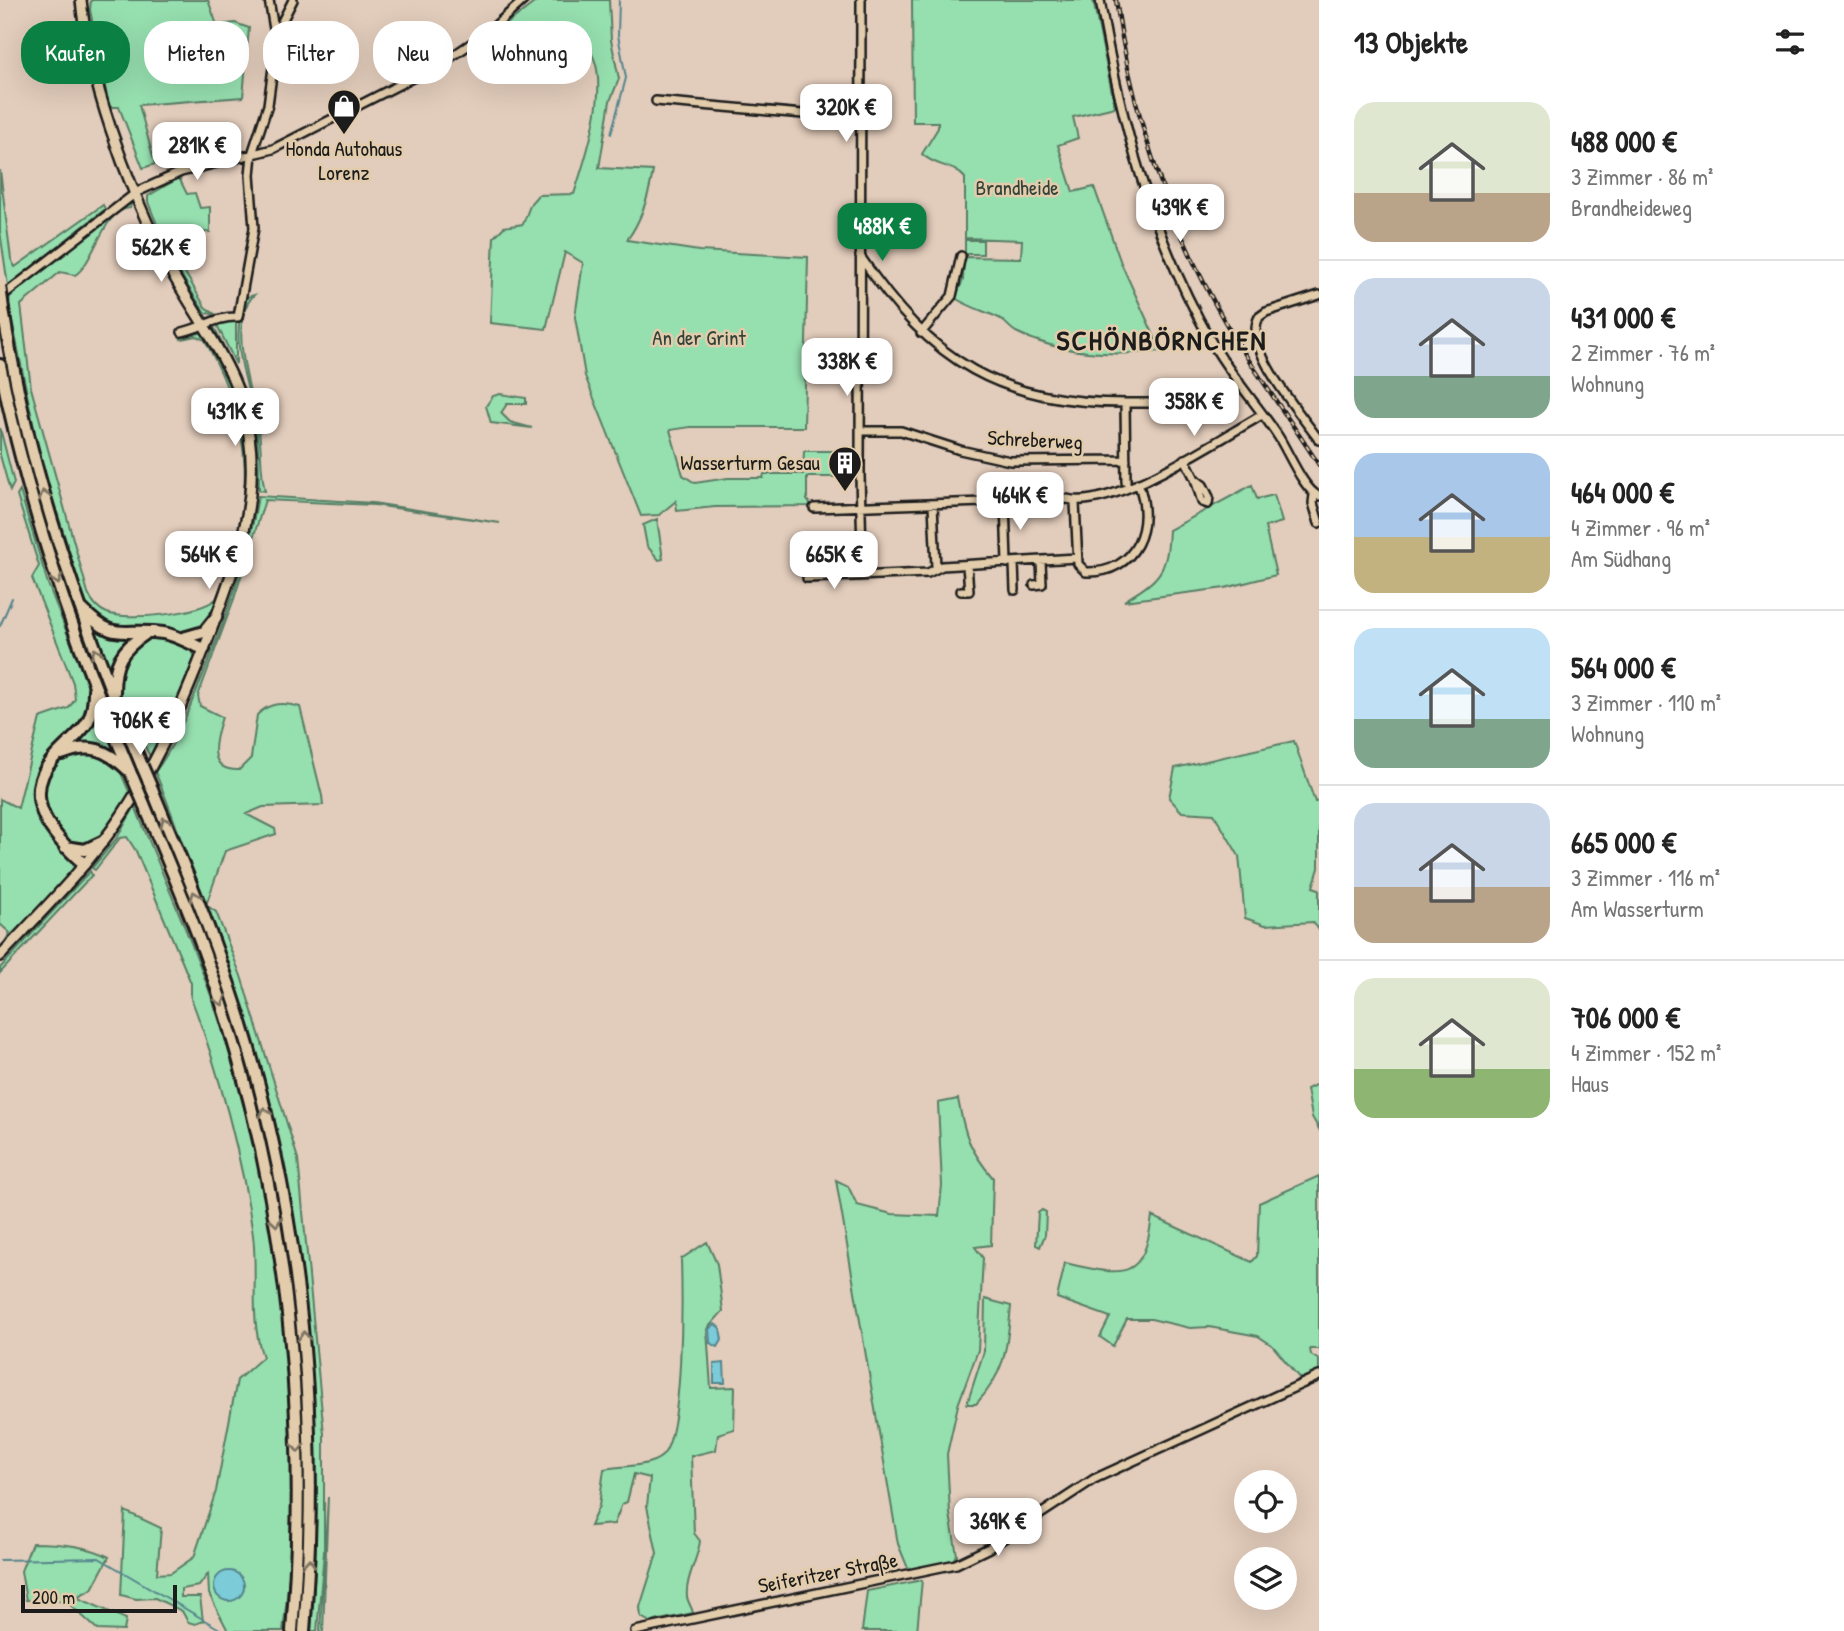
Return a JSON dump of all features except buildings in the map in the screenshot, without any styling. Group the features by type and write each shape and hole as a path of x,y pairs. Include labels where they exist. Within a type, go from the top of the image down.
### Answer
{"highway":[{"path":"0,286 28,440 80,607 114,699 212,937 238,1012 264,1106 287,1210 303,1323 310,1435 310,1548 304,1631"},
{"path":"0,365 36,515 94,682 199,937 226,1016 257,1128 276,1219 289,1315 298,1435 297,1541 292,1631"},
{"path":"80,607 107,630 119,634 165,633 204,649"},
{"path":"181,639 204,632 216,617"},
{"path":"114,699 117,659 130,644 145,633"},
{"path":"84,864 51,833 40,805 44,775 56,756 87,727 93,715 94,682"},
{"path":"56,756 78,748 99,748 132,775"},
{"path":"65,847 85,850 102,842"}],"main road":[{"path":"0,956 102,842 160,751 204,649 247,521 251,454 243,408 234,381 161,252 136,192 96,81 81,0"}],"street":[{"path":"269,0 273,21"},
{"path":"282,21 293,0"},
{"path":"0,297 136,192 181,172 273,149 442,62 486,33 524,0"},
{"path":"861,0 863,575"},
{"path":"1100,0 1121,107 1142,184 1194,308 1212,342 1316,496 1312,503 1319,523"},
{"path":"181,332 223,316 238,317 254,228 250,174 252,154 268,105 270,84"},
{"path":"656,101 860,119"},
{"path":"860,256 892,302 921,333 942,351 993,382 1060,400 1125,403 1197,402 1217,397 1239,382"},
{"path":"921,333 952,296 961,256"},
{"path":"1319,295 1266,312 1259,317 1254,332 1266,363 1319,440"},
{"path":"1125,403 1126,482"},
{"path":"814,508 1067,499 1075,503 1106,497 1185,459 1262,415"},
{"name":"Schreberweg","path":"861,431 901,431 960,450 1010,461 1126,460"},
{"path":"1185,459 1195,479"},
{"path":"1075,503 1077,558 1081,569 1092,572 1114,567 1131,555 1145,528 1146,508 1138,483"},
{"path":"1005,502 1015,590"},
{"path":"933,505 936,567"},
{"path":"807,578 928,573 936,567 1077,558"},
{"path":"1034,585 1042,584 1041,561"},
{"path":"961,591 969,590 967,565"},
{"name":"Seiferitzer Straße","path":"635,1631 956,1564 989,1548 1094,1479 1319,1376"}],"green space":[{"path":"91,0 208,0 216,21 144,21 144,84 244,84 243,97 139,105 155,164 143,168 119,107 109,107 104,84 130,84 130,21 92,21"},
{"name":"An der Grint","path":"538,0 609,0 611,40 619,79 610,101 599,168 653,171 644,207 627,240 699,251 808,257 804,427 690,427 670,430 683,475 695,483 728,478 763,478 764,474 803,474 804,451 840,451 840,477 807,477 807,500 812,506 715,507 677,511 676,501 659,515 641,516 585,376 575,317 583,263 565,252 546,329 490,323 494,237 504,227 523,224 531,203 538,195 574,194 585,161 598,97 598,77 592,56 592,21 510,21"},
{"name":"Brandheide","path":"912,0 1093,0 1115,107 1073,117 1078,138 1058,145 1073,192 1094,187 1121,263 1161,351 1087,352 1051,345 1016,332 999,318 955,298 963,280 964,257 1021,258 1022,240 965,238 965,178 955,170 922,154 938,128 938,122 913,122"},
{"path":"0,170 11,259 15,267 103,205 105,209 8,286 0,231"},
{"path":"179,178 187,194 195,193 200,208 210,207 210,232 171,233 169,245 205,307 215,314 205,313 171,259 148,202 148,196"},
{"path":"131,204 130,208 113,217 82,269 75,275 60,272 21,305 31,388 88,593 93,602 107,613 131,616 163,615 194,609 216,599 229,563 244,498 245,468 241,437 234,406 222,374 205,340 196,336 181,339 180,336 201,333 210,343 233,389 241,415 247,468 246,495 242,522 221,592 211,615 194,635 112,630 87,608 40,458 9,305 10,294 126,205"},
{"path":"965,240 983,240 983,254 965,254"},
{"path":"254,295 246,308 242,324 242,342 259,432 265,491 259,490 256,428 239,343 241,312 247,297"},
{"path":"235,320 236,364 217,325 219,321"},
{"path":"214,327 233,365 254,426 258,469 256,490 253,444"},
{"path":"500,394 526,398 526,404 507,404 501,413 510,422 532,428 491,423 486,406 493,396"},
{"path":"0,428 14,483 10,491 0,455"},
{"path":"1252,485 1257,499 1274,495 1282,522 1265,527 1276,575 1225,588 1124,601 1146,587 1159,573 1166,556 1169,530"},
{"path":"20,491 48,584 89,690 90,714 52,754 37,810 43,826 72,860 74,868 0,950 10,933 0,924 0,799 18,808 40,718 69,708 75,699 73,683 32,578 39,566 17,496"},
{"path":"258,496 373,503 500,523 374,505 265,500 234,599 198,696 200,706 222,717 215,752 221,765 228,769 239,770 251,758 257,715 277,704 300,707 322,796 323,805 263,807 246,814 275,829 276,834 225,851 206,905 216,912 241,976 298,1159 324,1434 324,1552 317,1631 311,1631 316,1493 310,1355 303,1285 279,1147 249,1028 155,772 182,725 220,631 242,565"},
{"path":"657,519 663,559 659,560 647,546 643,525"},
{"path":"92,625 135,635 111,674"},
{"path":"146,638 167,639 182,644 188,647 195,658 152,761 117,684 121,658"},
{"path":"97,708 116,753 114,755 69,748"},
{"path":"1294,741 1315,802 1319,801 1319,868 1313,887 1319,889 1319,930 1313,922 1265,925 1245,918 1239,856 1214,814 1182,812 1169,798 1175,768"},
{"path":"97,750 117,764 131,796 95,842 89,846 74,848 57,834 50,820 45,800 46,778 55,761 64,756"},
{"path":"135,806 197,958 219,1020 248,1122 264,1194 286,1340 291,1414 293,1487 283,1631 228,1631 209,1594 208,1574 199,1586 181,1589 181,1597 200,1597 203,1621 195,1624 188,1622 182,1611 155,1598 136,1599 121,1595 125,1511 161,1528 157,1574 171,1573 194,1557 216,1491 237,1380 263,1357 256,1328 253,1235 243,1176 220,1084 191,998 191,983 136,851 127,837 120,838 95,870 92,868 117,838"},
{"path":"90,871 92,875 0,973 0,968"},
{"path":"1319,1083 1319,1129 1312,1117 1307,1089"},
{"path":"958,1099 969,1142 993,1178 991,1245 975,1247 983,1258 978,1350 958,1405 947,1454 950,1514 957,1555 951,1562 913,1571 907,1566 898,1544 836,1180 848,1186 857,1205 892,1214 939,1216 942,1185 938,1103"},
{"path":"1319,1176 1319,1349 1310,1349 1311,1355 1319,1360 1319,1371 1300,1379 1273,1346 1258,1336 1209,1327 1190,1328 1151,1319 1127,1319 1113,1346 1100,1337 1110,1317 1057,1298 1065,1263 1115,1271 1126,1270 1136,1264 1143,1254 1152,1216 1252,1262 1257,1256 1259,1203"},
{"path":"1042,1210 1046,1212 1045,1235 1040,1247 1036,1245 1038,1213"},
{"path":"707,1242 717,1264 723,1311 707,1329 711,1388 735,1387 734,1429 718,1434 716,1450 691,1456 694,1533 700,1541 687,1590 693,1613 650,1622 641,1617 640,1607 657,1553 647,1506 650,1478 634,1474 627,1502 622,1504 614,1524 590,1526 599,1506 604,1469 657,1460 669,1443 678,1393 681,1259"},
{"path":"985,1299 1011,1306 1006,1347 994,1381 976,1404 967,1404 984,1351"},
{"path":"328,1497 323,1631 320,1631"},
{"path":"32,1543 82,1547 109,1557 92,1589 76,1597 126,1619 124,1631 98,1630 66,1601 26,1600 21,1571"},
{"path":"922,1580 917,1631 862,1631 867,1591"}],"water":[{"path":"715,1324 720,1328 722,1340 718,1347 710,1343 709,1329"},
{"path":"724,1363 725,1383 714,1383 714,1364"},
{"path":"229,1571 240,1575 244,1586 240,1597 229,1601 218,1597 214,1586 218,1575"}],"waterway":[{"path":"611,134 626,78 618,35 619,0"},
{"path":"0,626 12,598"},
{"path":"0,1560 99,1558 223,1631"}],"railway":[{"path":"1116,0 1142,126 1186,246 1225,322 1319,465"}],"place":[{"name":"Honda Autohaus Lorenz","path":"344,136"},
{"name":"Wasserturm Gesau","path":"845,493"}],"district":[{"name":"SCHÖNBÖRNCHEN","path":"1162,340"}]}
